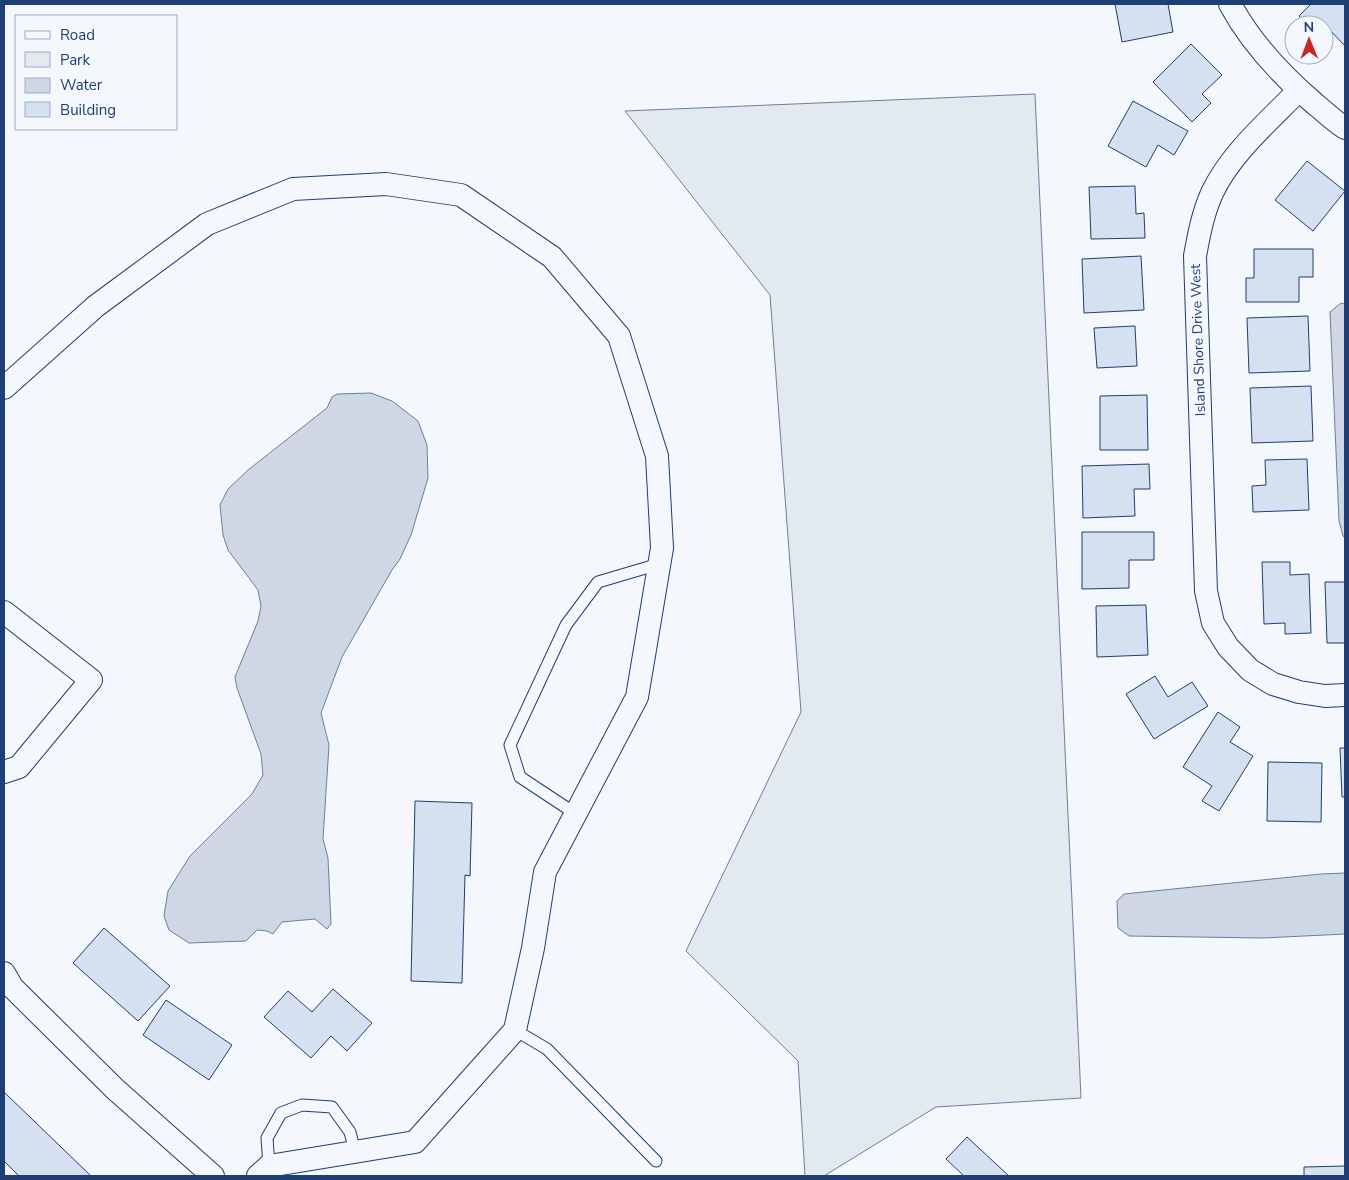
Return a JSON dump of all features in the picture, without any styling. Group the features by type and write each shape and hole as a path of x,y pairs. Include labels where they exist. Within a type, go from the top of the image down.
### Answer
{"street":[{"path":"1230,4 1239,22 1266,58 1298,90 1345,128"},
{"name":"Island Shore Drive West","path":"1298,90 1244,147 1225,171 1212,193 1200,225 1195,256 1206,591 1214,623 1228,647 1250,670 1273,684 1299,692 1325,696 1345,696"},
{"path":"4,388 96,306 207,224 293,189 386,184 461,195 552,257 619,336 657,456 662,548 637,697 545,872 533,948 515,1030 416,1142 355,1152 264,1171"},
{"path":"4,612 92,680 19,767 4,772"},
{"path":"4,973 12,988 114,1089 213,1176"}],"lane":[{"path":"576,814 520,777 510,745 566,625 598,582 659,564"},
{"path":"515,1030 547,1049 656,1161"},
{"path":"264,1171 267,1138 281,1113 302,1105 332,1108 350,1132 355,1152"}],"green space":[{"path":"1035,94 1081,1098 936,1107 824,1176 805,1176 798,1061 686,951 801,712 770,295 625,111"}],"water":[{"path":"1341,303 1345,304 1345,538 1339,521 1330,312"},
{"path":"371,393 392,401 418,421 427,445 428,478 411,535 400,559 342,657 321,713 329,745 323,839 328,858 331,924 327,929 315,919 282,922 273,934 257,930 246,941 189,943 169,930 164,916 168,891 190,856 252,794 263,775 261,754 237,688 235,677 258,621 261,606 258,590 228,550 223,535 220,505 228,489 248,470 327,408 332,397 337,394"},
{"path":"1345,873 1345,934 1263,938 1129,936 1118,928 1117,901 1124,894"}],"building":[{"path":"1115,4 1168,4 1173,32 1122,42"},
{"path":"1311,4 1345,4 1345,46 1334,34 1334,15 1300,15"},
{"path":"1191,44 1222,75 1202,94 1211,103 1192,122 1153,82"},
{"path":"1133,101 1188,131 1174,155 1158,145 1146,167 1108,146"},
{"path":"1307,161 1345,191 1313,231 1275,200"},
{"path":"1135,186 1136,214 1144,213 1145,238 1091,239 1089,187"},
{"path":"1254,249 1313,249 1313,277 1299,277 1299,302 1246,302 1246,278 1254,278"},
{"path":"1141,256 1144,310 1084,313 1082,259"},
{"path":"1308,316 1310,371 1249,373 1247,318"},
{"path":"1135,326 1137,366 1097,368 1094,328"},
{"path":"1311,386 1313,441 1252,443 1250,388"},
{"path":"1147,395 1148,450 1100,450 1100,396"},
{"path":"1307,459 1309,510 1253,512 1252,486 1266,485 1265,460"},
{"path":"1149,464 1150,489 1134,489 1135,516 1083,518 1082,466"},
{"path":"1082,532 1154,532 1154,560 1129,560 1129,588 1082,589"},
{"path":"1262,562 1290,562 1290,575 1309,574 1311,633 1285,634 1285,623 1264,624"},
{"path":"1325,582 1345,582 1345,643 1327,643"},
{"path":"1146,605 1148,655 1097,657 1096,606"},
{"path":"1155,676 1168,697 1192,682 1208,706 1154,739 1126,694"},
{"path":"1218,712 1240,727 1230,742 1253,756 1219,811 1202,801 1212,786 1183,767"},
{"path":"1340,748 1345,748 1345,797 1342,797"},
{"path":"1268,762 1322,763 1321,822 1267,821"},
{"path":"415,801 472,803 470,876 465,875 462,983 411,981"},
{"path":"104,928 170,986 138,1021 73,963"},
{"path":"333,989 372,1023 347,1051 331,1036 311,1058 264,1017 288,991 312,1012"},
{"path":"166,1000 232,1045 209,1080 143,1035"},
{"path":"4,1092 91,1176 19,1176 4,1161"},
{"path":"967,1137 1009,1176 964,1176 946,1159"},
{"path":"1345,1166 1345,1176 1304,1176 1304,1167"}]}
